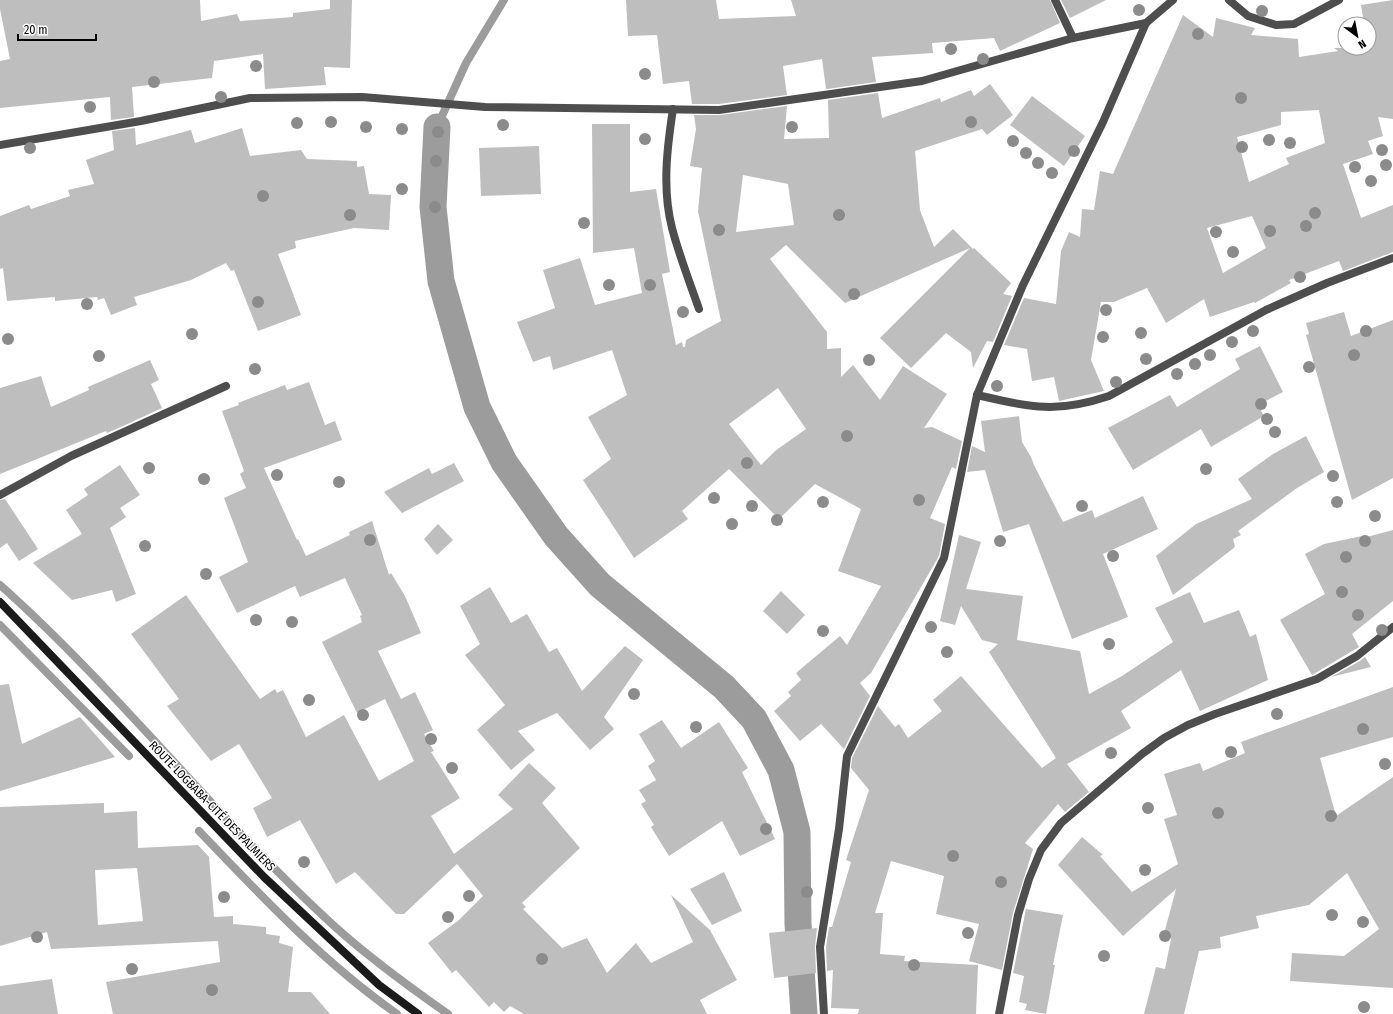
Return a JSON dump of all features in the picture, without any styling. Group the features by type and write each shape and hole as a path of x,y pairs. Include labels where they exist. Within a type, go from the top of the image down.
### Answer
{"main road":[{"name":"ROUTE LOGBABA-CITÉ DES PALMIERS","path":"0,602 264,877 379,985 418,1014"}],"street":[{"path":"1055,0 1073,38"},
{"path":"824,1014 820,947 839,829 847,756 944,558 977,395 1023,285 1103,122 1146,23 1173,0"},
{"path":"1229,0 1248,16 1276,24 1294,24 1339,0"},
{"path":"0,145 141,121 250,98 362,97 485,107 719,110 922,81 1073,38 1146,23"},
{"path":"673,109 666,150 667,188 672,227 698,310"},
{"path":"977,395 1029,407 1062,408 1084,405 1110,396 1266,310 1327,283 1393,258"},
{"path":"0,495 71,456 226,386"},
{"path":"999,1014 1018,915 1029,879 1041,850 1061,823 1142,754 1164,738 1188,725 1215,714 1317,679 1357,656 1393,627"}],"building":[{"path":"0,0 200,0 201,21 237,14 240,21 293,17 293,13 330,9 330,0 352,0 350,68 324,67 326,85 265,89 263,54 214,61 212,78 132,87 134,117 111,120 110,97 0,108 0,61 10,59 0,9"},
{"path":"626,0 716,0 719,19 796,16 791,0 1050,0 1060,23 1000,51 994,38 932,43 933,53 872,57 876,82 826,89 822,59 783,66 787,95 719,104 692,104 689,81 663,84 657,35 628,36"},
{"path":"1061,0 1106,0 1070,18"},
{"path":"1393,0 1393,119 1378,117 1383,136 1368,141 1373,154 1343,164 1361,218 1393,205 1393,252 1343,271 1339,261 1289,280 1291,283 1255,303 1254,302 1210,317 1204,299 1166,323 1147,288 1114,302 1101,302 1091,360 1104,391 1059,401 1054,377 1032,381 1027,349 1004,345 1024,298 1056,304 1061,251 1069,232 1080,237 1082,209 1094,210 1100,171 1113,174 1183,15 1213,37 1216,18 1255,28 1251,35 1298,39 1299,57 1337,51 1337,56 1377,56 1377,16 1363,16 1361,5","holes":["1319,110 1325,143 1286,158 1289,164 1249,182 1237,137 1281,125 1281,112","1252,216 1266,248 1223,273 1207,228"]},
{"path":"990,84 1013,115 987,135 982,129 915,151 920,210 934,247 953,229 1011,283 1003,294 1012,296 993,342 987,341 973,368 971,352 946,333 911,368 880,338 970,248 845,303 786,245 770,259 827,332 827,349 841,348 841,377 853,365 880,400 903,366 947,394 924,428 932,427 962,441 956,469 952,467 930,518 945,524 939,556 871,673 860,683 870,696 844,749 821,724 800,741 774,711 791,696 788,692 801,680 796,673 840,636 847,645 881,586 838,571 861,509 815,484 779,519 729,469 682,511 688,519 634,558 583,480 611,459 588,417 627,395 612,350 553,370 550,356 533,362 517,322 555,308 543,270 580,258 595,305 642,293 634,248 593,253 592,124 630,124 630,192 656,189 670,272 662,274 676,345 682,342 683,347 685,347 686,340 721,321 698,211 702,168 690,166 696,129 694,115 720,115 787,106 784,139 829,138 828,100 878,93 882,118 940,98 941,102 971,90 974,96","holes":["743,175 788,184 794,225 736,232","778,388 806,429 775,451 761,465 729,424"]},
{"path":"1032,96 1085,136 1064,166 1010,125"},
{"path":"135,128 136,145 191,130 195,143 242,128 250,156 301,150 307,159 357,161 357,167 364,166 369,194 391,195 389,230 354,228 295,241 296,248 278,254 301,315 258,331 234,270 231,271 226,263 191,280 134,297 137,305 111,315 104,298 98,300 97,297 55,301 55,297 7,301 3,268 0,269 0,216 29,205 31,209 70,196 68,190 94,184 86,160 114,150 112,131"},
{"path":"539,146 541,194 481,196 479,148"},
{"path":"1344,312 1351,336 1393,320 1393,478 1352,500 1306,335 1309,334 1306,323"},
{"path":"1260,346 1283,392 1258,405 1264,416 1211,447 1201,429 1133,470 1108,428 1170,395 1177,407 1240,369 1235,359"},
{"path":"150,360 159,380 151,384 162,408 107,433 106,431 0,474 0,388 41,376 51,407 89,390 88,387"},
{"path":"309,382 325,425 335,421 342,440 264,468 297,540 298,539 306,556 350,535 349,532 372,521 389,575 391,573 405,596 421,633 378,651 401,699 415,692 433,730 424,734 434,751 431,752 460,798 431,816 454,854 513,809 498,795 529,763 556,788 542,803 580,848 522,903 526,907 523,909 562,948 587,938 607,973 636,943 651,963 693,942 671,895 710,930 737,980 700,1000 707,1014 524,1014 510,1006 504,1012 494,1002 489,1007 456,970 452,973 428,943 459,920 483,896 457,864 404,914 396,914 355,872 336,884 300,820 267,837 253,808 272,798 239,744 211,761 167,706 179,699 131,634 186,595 260,699 275,689 277,693 283,690 306,737 344,715 379,781 414,761 385,699 357,713 322,642 362,622 360,616 362,615 345,578 300,597 295,586 237,613 219,577 248,562 224,498 246,488 240,474 244,471 222,411 239,405 238,403 285,385 287,390"},
{"path":"1019,416 1022,442 1063,522 1092,510 1095,518 1143,496 1158,529 1103,554 1128,617 1072,639 1029,524 1003,532 985,470 967,472 972,446 985,452 981,421"},
{"path":"1306,436 1324,472 1297,488 1238,531 1241,535 1233,539 1235,547 1173,595 1156,556 1196,524 1252,499 1238,479 1273,454"},
{"path":"454,463 464,481 402,513 384,492 429,468 432,474"},
{"path":"120,465 140,495 120,508 126,517 110,528 136,594 116,602 112,590 72,600 33,563 82,534 66,510 88,495 84,489"},
{"path":"5,499 38,549 19,561 7,543 0,548 0,500"},
{"path":"438,524 453,540 437,555 424,539"},
{"path":"1393,530 1393,601 1352,634 1359,647 1312,675 1280,620 1325,594 1305,554 1324,544 1362,536 1363,538"},
{"path":"959,535 981,542 966,589 1023,596 1017,640 1080,651 1089,694 1122,676 1173,642 1155,608 1190,592 1204,623 1239,610 1250,637 1256,634 1268,680 1200,711 1181,670 1121,711 1131,728 1067,764 1089,792 1065,812 1058,804 1025,843 1033,849 1013,913 1002,970 969,961 979,924 936,914 944,876 891,861 875,913 883,913 880,954 905,956 904,961 978,965 976,1014 858,1014 859,1009 831,1008 833,970 827,971 826,947 829,927 832,927 851,862 846,860 869,790 851,768 852,758 878,706 895,727 899,724 908,738 942,711 933,700 961,676 1042,768 1056,758 989,652 998,644 982,640 961,606 955,625 940,621"},
{"path":"490,587 511,623 527,614 549,652 557,648 582,691 625,646 643,660 604,717 614,729 590,750 557,713 518,731 535,750 511,770 477,730 505,705 465,655 480,644 460,606"},
{"path":"781,591 805,615 787,634 763,611"},
{"path":"1365,657 1371,667 1331,677 1360,661"},
{"path":"9,684 22,744 80,717 115,757 0,791 0,685"},
{"path":"1393,687 1393,737 1320,758 1336,816 1393,777 1393,988 1290,981 1292,953 1344,956 1379,929 1347,873 1309,905 1256,916 1259,928 1220,937 1221,948 1199,951 1184,1014 1144,1014 1156,967 1165,969 1171,939 1165,930 1176,889 1123,936 1058,865 1082,837 1103,855 1100,856 1132,892 1178,864 1164,819 1177,815 1164,774 1200,763 1203,771 1245,753 1241,742"},
{"path":"662,720 681,748 719,722 748,768 742,772 775,839 740,856 722,821 669,856 651,827 654,825 641,804 646,801 639,790 656,780 648,766 655,761 639,734"},
{"path":"104,803 104,813 137,811 138,848 198,845 209,857 214,917 233,916 233,924 266,927 266,934 280,936 279,943 293,947 288,992 311,992 330,1014 113,1014 106,982 220,962 218,941 51,949 47,932 0,946 0,807","holes":["137,868 143,921 98,925 95,870"]},
{"path":"724,872 742,911 712,925 690,889"},
{"path":"1026,909 1063,915 1053,965 1055,965 1046,1014 1025,1010 1027,1004 1019,1002 1024,976 1013,973"},
{"path":"817,928 815,947 816,973 774,978 769,933"},
{"path":"52,979 58,1014 0,1014 0,986"}],"waterway":[{"path":"437,127 466,63 504,0"},
{"path":"437,127 433,207 441,281 477,407 504,462 556,536 600,585 724,687 754,719 781,770 797,832 798,924 804,1014"},
{"path":"0,585 85,667 247,841 289,883 332,924 374,960 448,1014"},
{"path":"0,625 129,756"},
{"path":"199,831 269,904 318,950 344,973 397,1014"}]}
